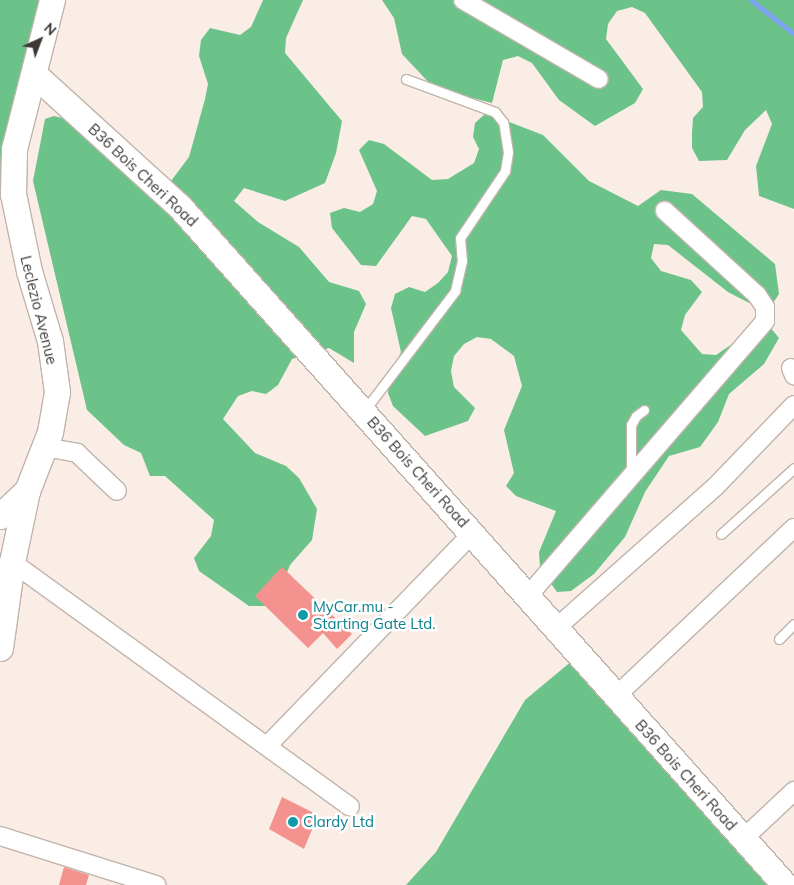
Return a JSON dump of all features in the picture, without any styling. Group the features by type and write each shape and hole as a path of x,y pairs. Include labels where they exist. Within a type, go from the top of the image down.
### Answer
{"main road":[{"name":"Leclezio Avenue","path":"0,648 12,562 27,491 44,447 57,392 50,341 29,271 13,194 14,149 35,75 52,0"},
{"name":"B36 Bois Cheri Road","path":"35,75 180,207 472,534 615,698 785,885"},
{"path":"0,516 27,491"}],"street":[{"path":"463,0 599,79"},
{"path":"527,598 631,474 760,330 766,316 765,306 757,295 665,211"},
{"path":"555,629 716,486 794,405"},
{"path":"44,447 77,452 118,491"},
{"path":"615,698 794,528"},
{"path":"267,746 472,534"},
{"path":"12,562 350,807"},
{"path":"744,838 794,791"},
{"path":"0,836 156,885"}],"lane":[{"path":"363,411 455,291 462,261 460,238 505,171 508,152 503,122 495,112 406,79"},
{"path":"631,474 631,425 636,416 644,410"},
{"path":"721,534 794,468"},
{"path":"779,639 794,624"}],"green space":[{"path":"0,0 62,0 13,198 0,195"},
{"path":"263,0 303,0 286,38 285,53 342,121 336,153 325,183 285,201 244,188 234,201 258,222 299,247 329,282 359,291 366,304 354,332 354,363 329,348 292,359 278,385 266,394 252,391 238,396 223,419 255,453 286,466 299,478 317,509 312,540 290,565 277,596 265,606 249,606 199,571 194,558 211,536 214,520 165,476 150,476 141,453 124,445 87,410 33,181 45,119 54,116 98,127 171,181 189,157 205,99 208,84 199,56 201,40 210,28 240,35 251,27"},
{"path":"382,0 794,0 794,209 759,196 756,166 772,124 766,110 745,130 727,160 699,161 692,148 692,133 693,118 703,107 702,92 645,13 632,7 617,11 608,24 606,39 643,89 635,103 595,126 559,100 532,63 518,56 503,60 492,103 434,88 402,54 394,18"},
{"path":"486,113 543,135 589,181 638,206 661,190 692,194 775,264 779,294 771,306 755,306 728,292 668,245 654,244 651,258 661,271 691,280 702,292 685,315 681,330 702,354 716,355 754,329 769,326 779,338 764,364 729,394 718,422 700,447 669,456 645,492 625,537 594,574 571,591 557,592 540,568 539,552 556,511 516,496 506,486 514,473 504,430 522,386 514,356 491,339 477,337 464,344 454,356 451,371 454,387 475,408 468,421 425,436 393,406 388,393 389,378 401,352 391,308 395,294 409,287 425,292 438,283 448,272 452,256 426,219 412,216 376,266 361,265 332,228 330,213 344,208 360,212 373,204 377,191 359,150 369,140 384,144 432,180 448,179 474,163 479,149 473,137 475,123"},
{"path":"573,660 777,885 406,885 436,852 525,700"}],"building":[{"name":"MyCar.mu - Starting Gate Ltd.","path":"282,567 352,634 337,649 323,633 308,648 255,596"},
{"name":"Clardy Ltd","path":"282,797 318,815 304,849 269,829"},
{"path":"64,867 89,875 86,885 59,885"}],"waterway":[{"path":"751,0 794,34"}],"place":[{"name":"MyCar.mu - Starting Gate Ltd.","path":"303,615"},
{"name":"Clardy Ltd","path":"293,822"}]}
